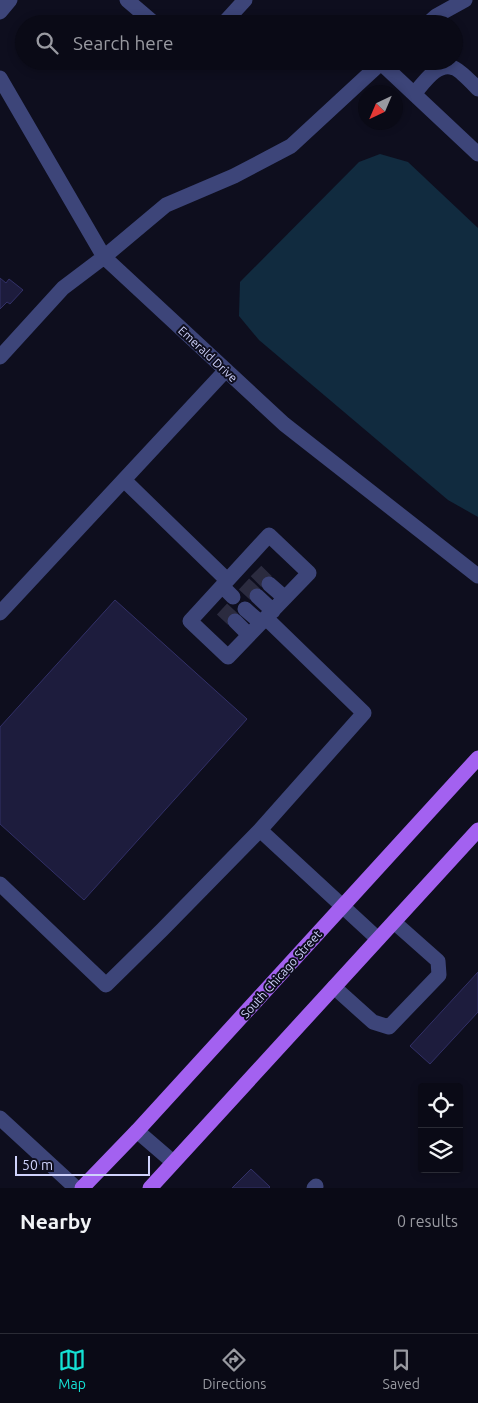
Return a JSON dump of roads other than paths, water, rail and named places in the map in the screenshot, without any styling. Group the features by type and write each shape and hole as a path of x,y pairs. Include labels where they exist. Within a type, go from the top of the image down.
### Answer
{"main road":[{"name":"South Chicago Street","path":"82,1188 137,1131 478,758"},
{"path":"150,1188 478,830"}],"street":[{"path":"0,12 10,0"},
{"path":"127,0 144,15"},
{"path":"231,15 245,0"},
{"path":"438,15 465,0"},
{"path":"0,357 63,288 104,257 166,205 234,176 292,146 373,70"},
{"path":"390,70 478,154"},
{"path":"414,94 436,70"},
{"path":"457,70 478,89"},
{"name":"Emerald Drive","path":"0,78 104,257 284,424 478,576"},
{"path":"0,614 226,370"},
{"path":"124,480 227,585 233,598"},
{"path":"269,535 309,573 228,657 190,621 227,585 251,566 269,535"},
{"path":"269,584 285,598"},
{"path":"222,608 227,585"},
{"path":"257,596 266,617"},
{"path":"0,884 106,985 260,830 364,714 266,617 245,608"},
{"path":"235,621 250,635"},
{"path":"260,830 378,939"},
{"path":"334,987 372,1022 389,1027 439,975 438,961 394,922"},
{"path":"0,1118 76,1188"},
{"path":"137,1131 173,1162"}],"water":[{"path":"380,154 408,162 478,228 478,517 448,500 259,340 239,316 240,282 359,162"}],"tunnel":[{"path":"256,571 269,584"},
{"path":"244,584 257,596"},
{"path":"222,609 235,621"}]}
